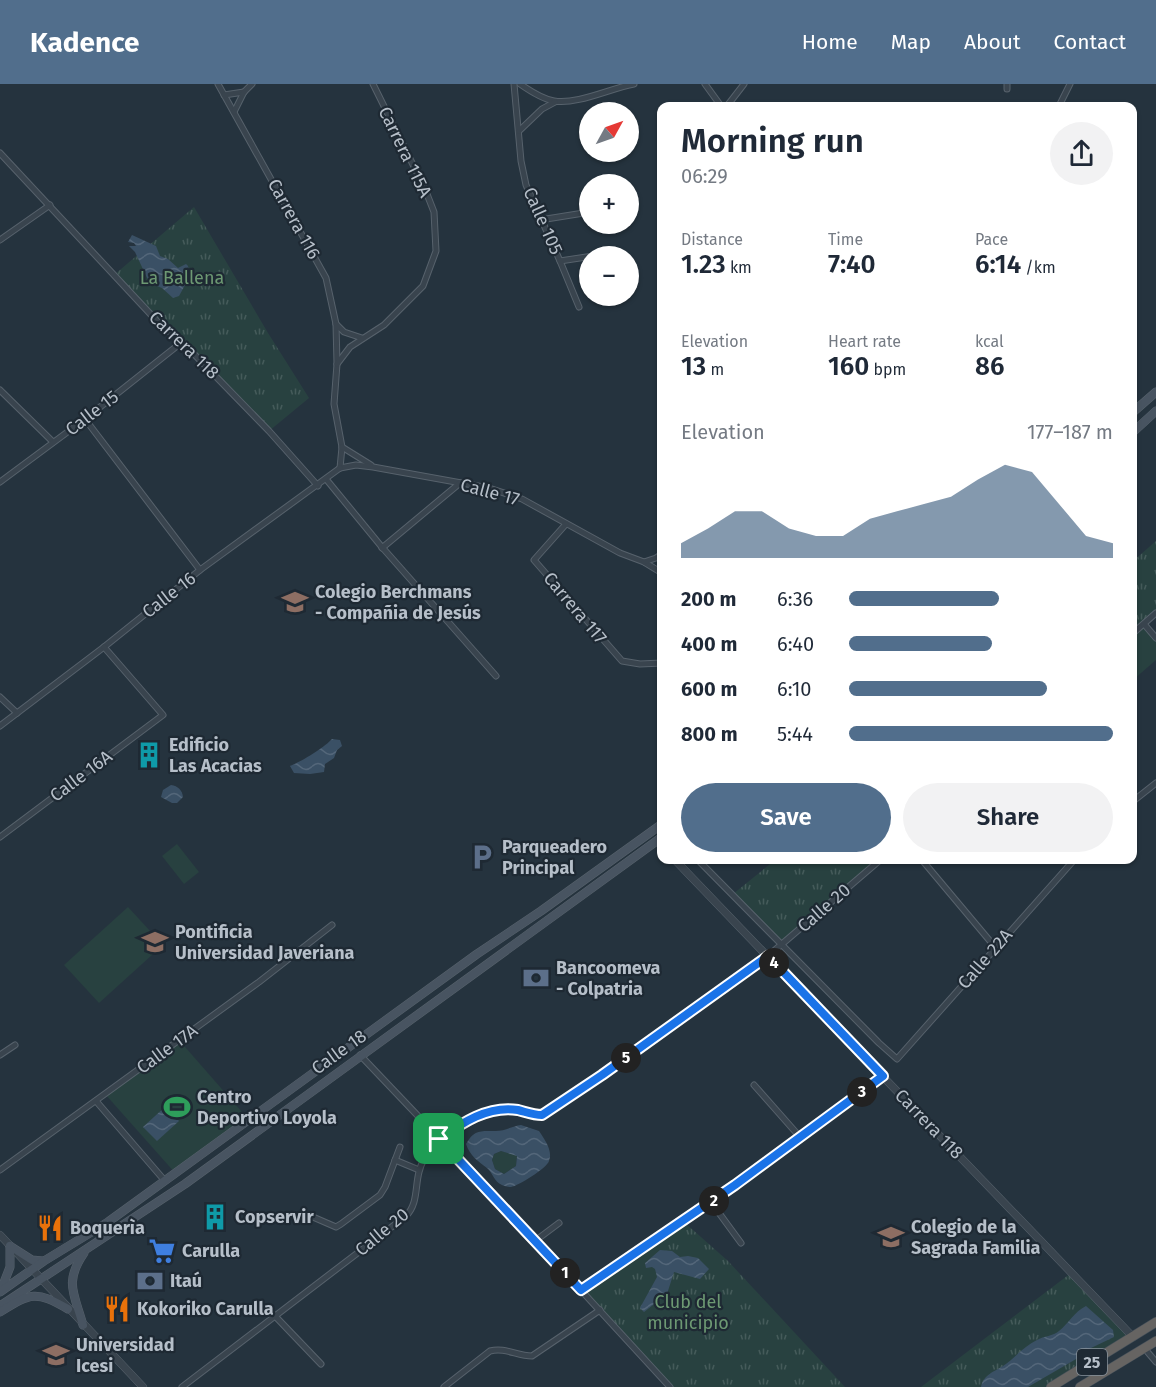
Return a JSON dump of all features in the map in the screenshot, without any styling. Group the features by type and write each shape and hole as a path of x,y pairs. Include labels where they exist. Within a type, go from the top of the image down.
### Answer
{"highway":[{"name":"25","path":"1051,1387 1156,1322"},
{"name":"25","path":"1080,1387 1156,1341"}],"main road":[{"path":"1137,409 1156,392"},
{"path":"1137,428 1156,411"},
{"name":"Calle 18","path":"0,1292 44,1261 108,1222 477,954 657,828"},
{"name":"Calle 18","path":"0,1306 185,1184 360,1055 657,843"},
{"path":"10,1246 32,1260 44,1261"},
{"path":"0,1292 10,1267 10,1246"},
{"path":"83,1325 71,1280 74,1267 86,1250"},
{"path":"0,1312 28,1296 52,1300 68,1309"}],"street":[{"name":"Carrera 116","path":"218,84 326,278 336,324 337,364 334,404 342,447 340,468"},
{"path":"234,112 244,92 252,84"},
{"name":"Carrera 115A","path":"362,338 384,325 423,286 436,252 434,212 373,84"},
{"name":"Calle 105","path":"514,84 521,161 526,185 579,307"},
{"path":"520,84 555,102"},
{"path":"519,131 542,109 555,102 634,84"},
{"path":"705,84 718,102"},
{"path":"730,102 744,84"},
{"path":"1061,102 1070,84"},
{"path":"224,95 244,92"},
{"name":"Carrera 118","path":"0,153 156,320 182,342 269,431 318,486"},
{"path":"0,240 50,205"},
{"path":"540,220 579,214"},
{"path":"560,261 579,258"},
{"path":"336,324 344,332 362,338"},
{"path":"337,364 350,347 362,338"},
{"name":"Calle 15","path":"0,482 85,419 182,342"},
{"path":"0,390 53,442"},
{"path":"85,419 200,570"},
{"path":"342,447 373,467"},
{"name":"Calle 17","path":"340,468 356,465 373,467 489,488 522,499 620,553 644,562 657,570"},
{"name":"Calle 16","path":"0,726 200,570 340,468"},
{"path":"326,479 382,548 495,676"},
{"path":"382,548 460,483"},
{"name":"Carrera 117","path":"566,524 534,560 621,661 640,664 657,663"},
{"path":"644,562 657,557"},
{"path":"1137,630 1156,614"},
{"path":"1144,624 1156,638"},
{"name":"Calle 16A","path":"0,837 163,715 104,647"},
{"path":"0,697 17,712"},
{"path":"1137,798 1156,783"},
{"path":"651,832 657,838"},
{"name":"Carrera 118","path":"679,864 1133,1337"},
{"path":"702,864 782,944"},
{"name":"Calle 20","path":"182,1387 406,1216 414,1203 419,1170 439,1139 475,1116 493,1111 518,1110 531,1115 542,1115 602,1075 768,956 875,864"},
{"path":"925,864 995,946"},
{"name":"Calle 22A","path":"782,944 897,1059 995,946 1070,864"},
{"name":"Calle 17A","path":"0,1170 259,982 332,925"},
{"path":"0,1055 15,1045"},
{"path":"360,1055 670,1387"},
{"path":"581,1290 735,1185 883,1076"},
{"path":"754,1085 800,1137"},
{"path":"96,1101 165,1181"},
{"path":"306,1214 331,1226 336,1227 341,1224 380,1195 400,1147"},
{"path":"395,1160 419,1170"},
{"path":"711,1202 741,1243"},
{"path":"536,1241 559,1223"},
{"path":"0,1235 143,1387"},
{"path":"444,1387 490,1352 498,1349 532,1356 600,1310"},
{"path":"275,1316 321,1364"},
{"path":"1145,1349 1156,1362"}],"green space":[{"name":"La Ballena","path":"194,207 309,398 269,431 114,275"},
{"path":"1156,541 1156,613 1137,630 1137,558"},
{"path":"1144,624 1156,638 1156,660 1137,677 1137,630"},
{"path":"177,844 199,872 184,884 162,856"},
{"path":"770,864 875,864 781,944 733,894"},
{"path":"128,907 163,945 99,1003 64,965"},
{"name":"Centro Deportivo Loyola","path":"179,1040 249,1120 176,1174 105,1094"},
{"path":"501,1151 517,1155 516,1166 504,1174 495,1169 492,1160 494,1154"},
{"name":"Club del municipio","path":"684,1222 728,1261 845,1387 670,1387 581,1290"},
{"path":"1071,1273 1133,1337 1051,1387 921,1387"}],"water":[{"path":"132,235 156,246 160,256 168,259 178,268 186,264 188,266 190,276 179,296 173,298 148,280 135,252 129,246 136,246 128,242"},
{"path":"332,739 340,740 342,746 337,750 334,758 325,764 324,772 294,773 290,766 312,754"},
{"path":"171,785 181,790 183,797 177,803 161,797 163,790"},
{"path":"166,1106 179,1121 157,1141 143,1127"},
{"path":"521,1125 539,1131 548,1146 550,1157 547,1164 538,1172 520,1184 509,1187 497,1182 489,1170 472,1155 466,1144 475,1133 499,1131","holes":["501,1151 517,1156 516,1166 504,1174 495,1169 492,1160 494,1154"]},
{"path":"660,1250 672,1251 680,1257 698,1258 709,1269 700,1279 674,1272 667,1294 644,1312 640,1308 657,1277 655,1269 646,1268 645,1263"},
{"path":"1086,1306 1113,1330 1114,1337 1091,1348 1028,1387 981,1387 984,1379 990,1374 1032,1343 1059,1331"}],"place":[{"name":"Colegio Berchmans - Compañia de Jesús","path":"295,602"},
{"name":"Edificio Las Acacias","path":"149,755"},
{"name":"Parqueadero Principal","path":"482,857"},
{"name":"Pontificia Universidad Javeriana","path":"155,942"},
{"name":"Bancoomeva - Colpatria","path":"536,978"},
{"name":"Centro Deportivo Loyola","path":"177,1107"},
{"name":"Copservir","path":"215,1217"},
{"name":"Boquerìa","path":"50,1228"},
{"name":"Colegio de la Sagrada Familia","path":"891,1237"},
{"name":"Carulla","path":"162,1251"},
{"name":"Itaú","path":"150,1281"},
{"name":"Kokoriko Carulla","path":"117,1309"},
{"name":"Universidad Icesi","path":"56,1355"}],"route":[{"path":"768,956 883,1076 684,1222 581,1290 439,1139 475,1116 493,1111 518,1110 531,1115 542,1115 602,1075 768,956"}]}
